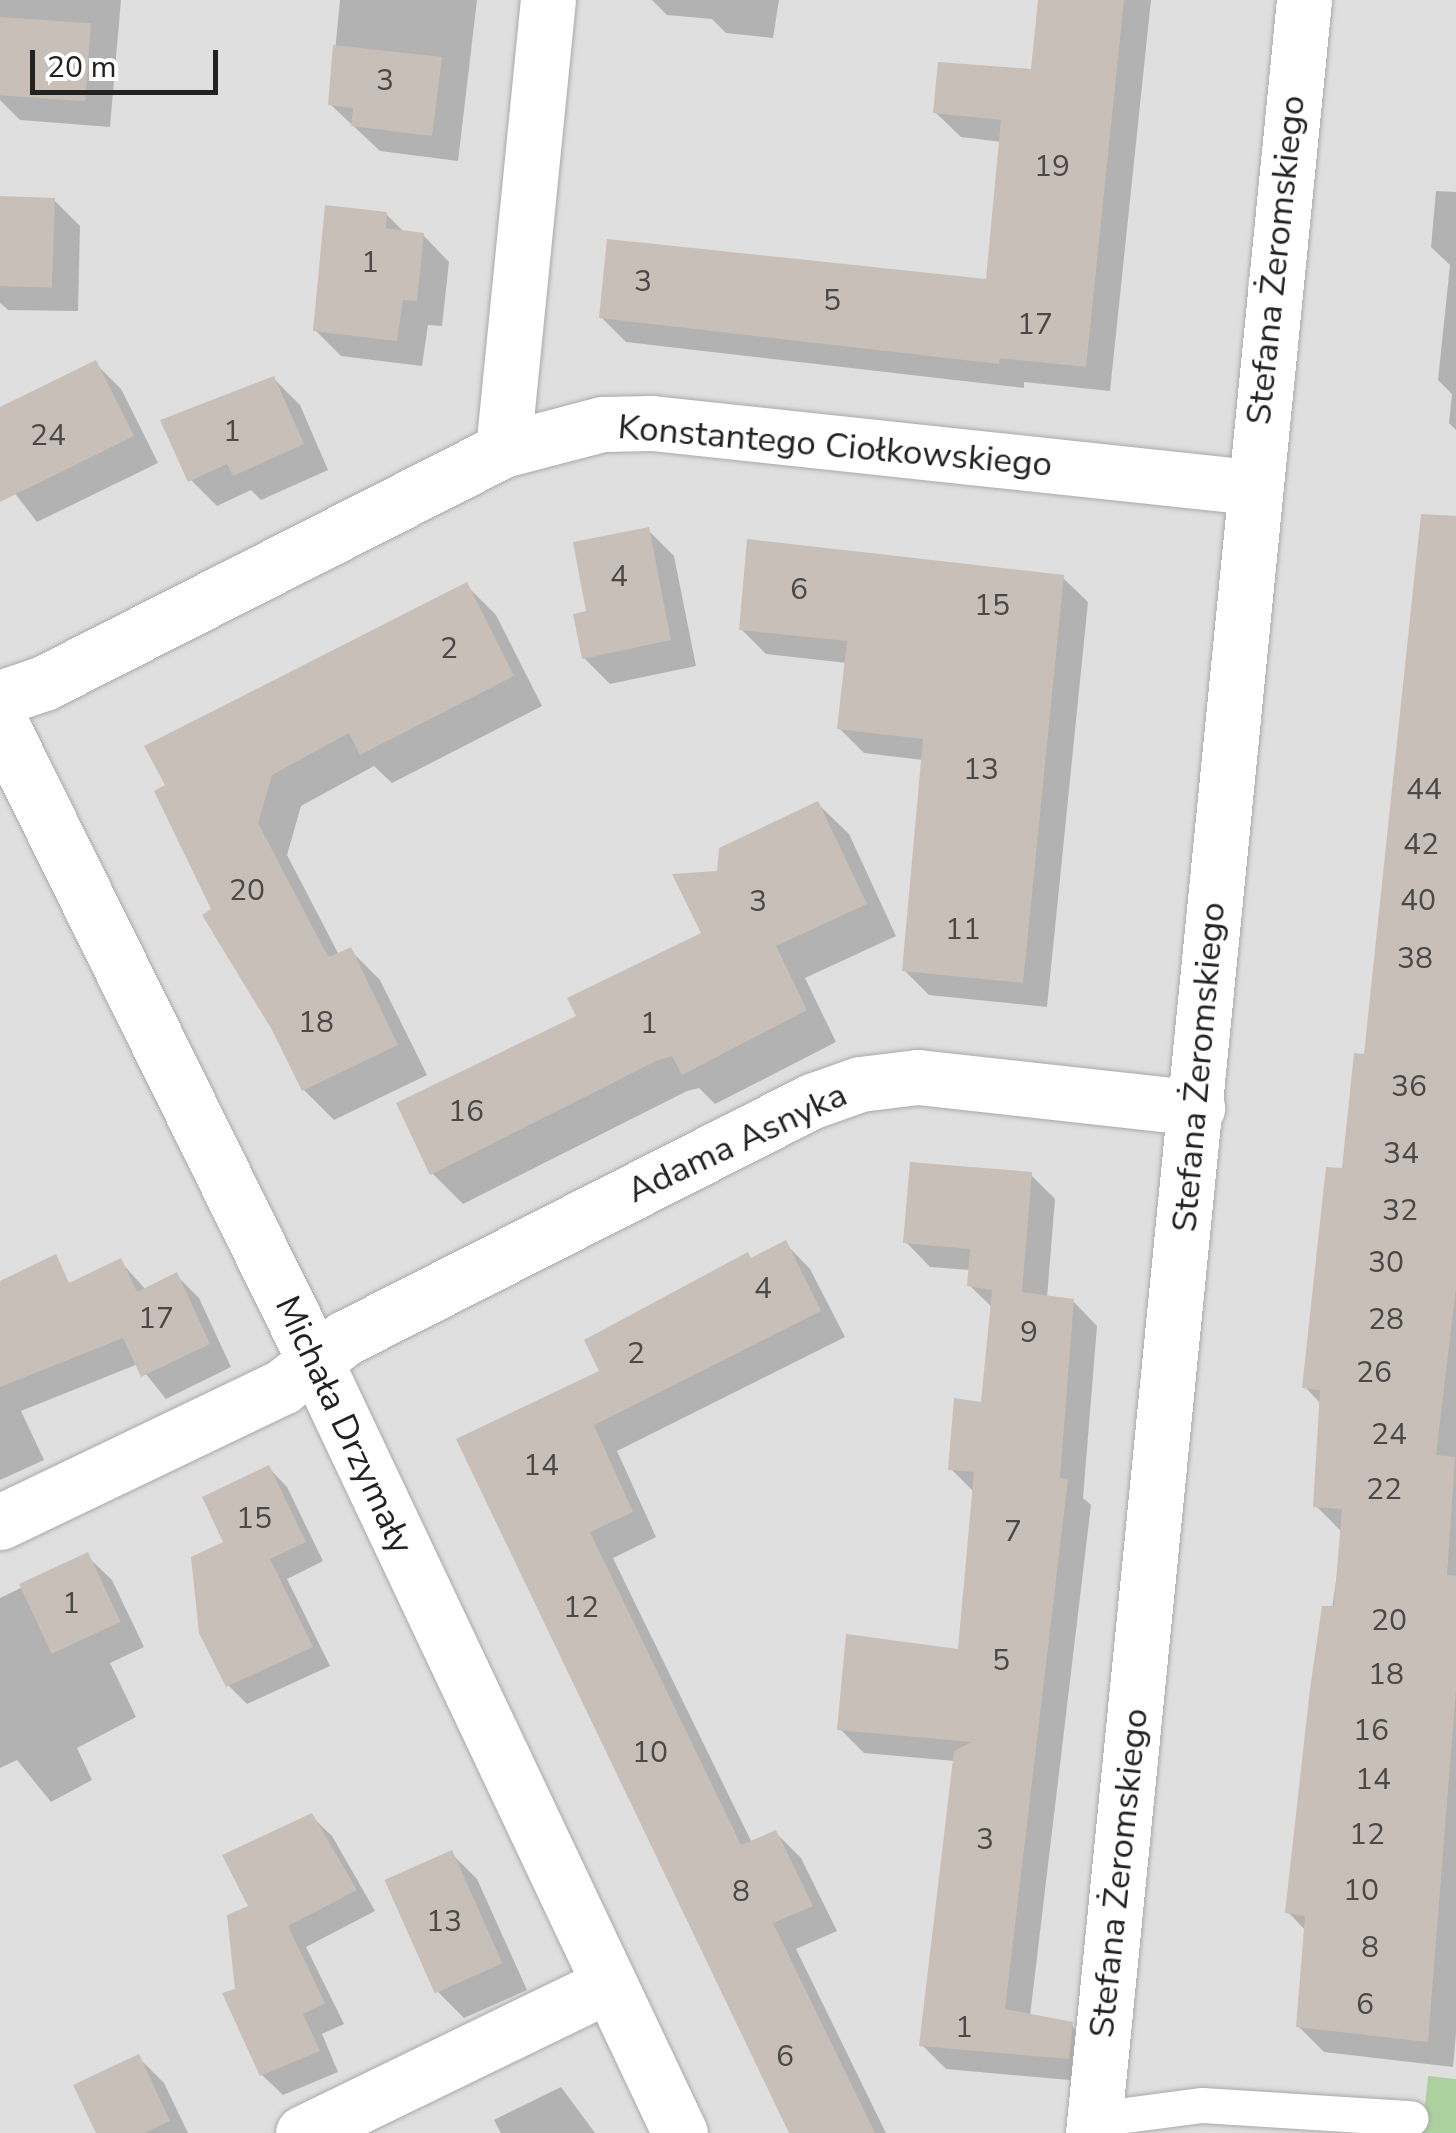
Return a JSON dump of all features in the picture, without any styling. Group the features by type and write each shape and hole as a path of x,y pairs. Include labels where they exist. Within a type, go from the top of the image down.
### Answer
{"street":[{"path":"503,450 548,0"},
{"name":"Stefana Żeromskiego","path":"1094,2126 1197,1108 1252,487 1304,0"},
{"name":"Konstantego Ciołkowskiego","path":"0,698 44,683 503,450 550,433 652,423 1252,487"},
{"name":"Michała Drzymały","path":"0,722 315,1361 680,2133"},
{"name":"Adama Asnyka","path":"0,1522 282,1387 345,1338 795,1110 860,1084 918,1077 1197,1108"},
{"path":"303,2133 608,1984"}],"lane":[{"path":"1094,2126 1202,2106 1411,2118"}],"shaded area":[{"path":"0,0 1456,0 1456,2079 1428,2077 1422,2133 0,2133"}],"green space":[{"path":"1428,2076 1456,2079 1456,2133 1422,2133"}],"building":[{"path":"1038,0 1124,0 1086,367 1000,358 999,364 599,318 607,239 986,279 1001,120 933,113 938,62 1031,69"},
{"path":"0,17 91,23 85,101 0,95"},
{"path":"333,45 442,57 432,136 351,126 353,108 328,105"},
{"path":"0,196 55,198 52,288 0,286"},
{"path":"325,205 387,212 386,228 424,233 417,301 403,300 397,341 313,331"},
{"path":"96,360 134,436 0,502 0,407"},
{"path":"274,376 304,444 233,476 227,464 188,482 160,420"},
{"path":"1421,514 1456,516 1456,1288 1436,1455 1455,1457 1447,1575 1456,1576 1456,1689 1428,2042 1296,2027 1305,1916 1285,1913 1310,1689 1322,1606 1334,1606 1342,1509 1313,1507 1320,1390 1302,1388 1326,1167 1342,1168 1354,1053 1364,1054"},
{"path":"649,527 671,640 582,659 573,614 586,611 573,542"},
{"path":"747,539 1064,575 1023,983 902,971 923,739 837,729 847,641 739,630"},
{"path":"467,582 514,676 360,755 349,733 272,775 258,823 329,957 351,947 398,1045 302,1091 272,1030 202,915 211,909 154,791 165,785 144,746"},
{"path":"818,801 867,904 776,946 807,1010 682,1075 672,1056 656,1061 430,1175 396,1103 576,1016 567,998 701,933 672,874 717,871 719,848"},
{"path":"910,1162 1032,1172 1022,1292 1074,1299 1060,1478 1068,1479 1005,2009 1073,2022 1069,2059 919,2046 954,1751 972,1742 837,1730 846,1634 958,1649 974,1472 948,1470 954,1398 981,1402 992,1290 967,1286 970,1249 903,1243"},
{"path":"786,1240 821,1311 594,1425 633,1512 590,1532 741,1845 776,1830 813,1906 773,1923 875,2133 789,2133 456,1439 599,1371 584,1340 748,1252 751,1258"},
{"path":"56,1254 69,1283 121,1258 137,1292 177,1272 210,1344 141,1377 123,1338 0,1387 0,1281"},
{"path":"269,1465 306,1542 270,1559 313,1647 226,1687 199,1633 191,1557 223,1542 202,1497"},
{"path":"88,1552 121,1622 52,1654 19,1584"},
{"path":"312,1813 357,1890 288,1926 325,2003 303,2014 320,2051 260,2076 222,1993 235,1989 227,1915 248,1906 222,1855"},
{"path":"452,1850 502,1963 435,1993 384,1880"},
{"path":"139,2054 170,2121 144,2133 96,2133 73,2085"}]}
